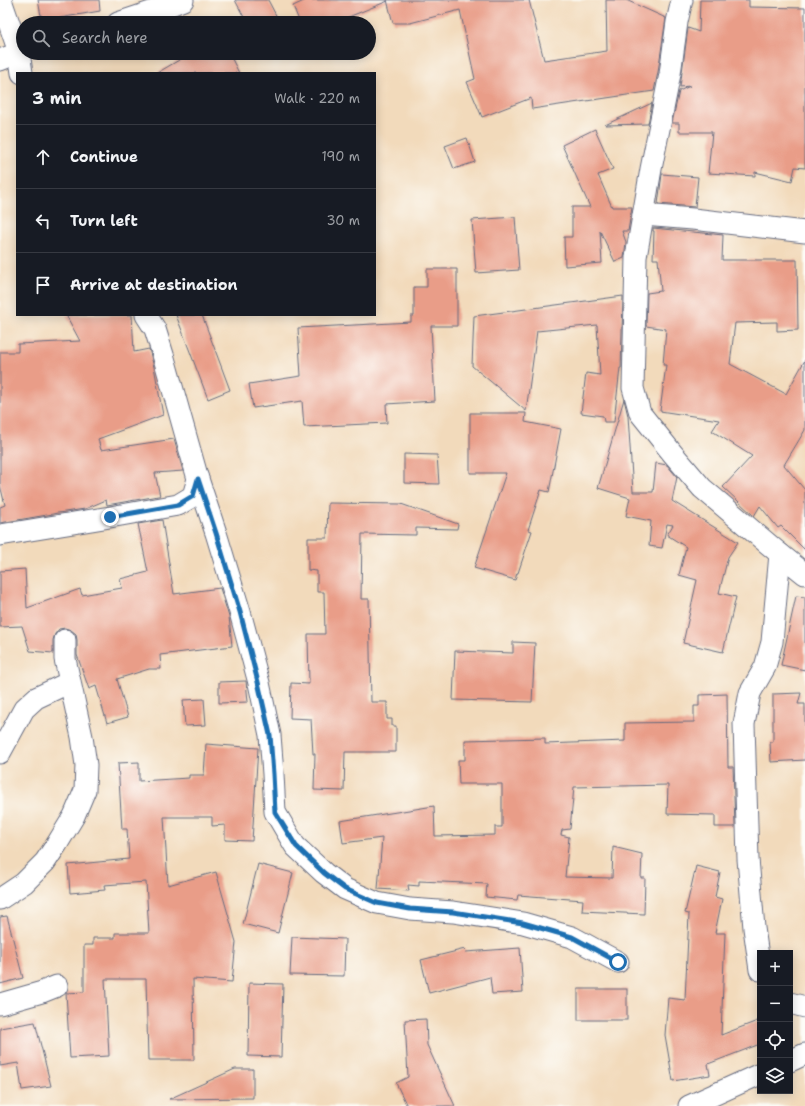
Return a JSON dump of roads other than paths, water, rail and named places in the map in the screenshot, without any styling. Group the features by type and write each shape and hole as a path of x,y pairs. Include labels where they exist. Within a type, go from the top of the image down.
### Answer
{"street":[{"path":"2,0 14,54"},
{"path":"139,16 183,0"},
{"path":"682,0 677,22 670,74 636,257 633,388 640,413 702,488 805,574"},
{"path":"17,60 22,72"},
{"path":"643,215 693,219 805,232"},
{"path":"147,316 155,330 164,358 198,479 236,598 258,682 270,735 275,812 296,846 324,873 345,889 377,903 410,909 453,912 523,923 572,937 618,962"},
{"path":"0,535 178,505 193,496 198,479"},
{"path":"757,950 748,859 744,724 750,693 764,667 772,642 780,554"},
{"path":"0,899 24,883 45,862 74,816 85,790 86,765 82,737 66,659 65,640"},
{"path":"0,753 24,710 36,698 70,682"},
{"path":"0,1004 42,992 57,986"},
{"path":"793,1004 805,1007"},
{"path":"793,1060 805,1054"},
{"path":"689,1106 757,1075"}]}
